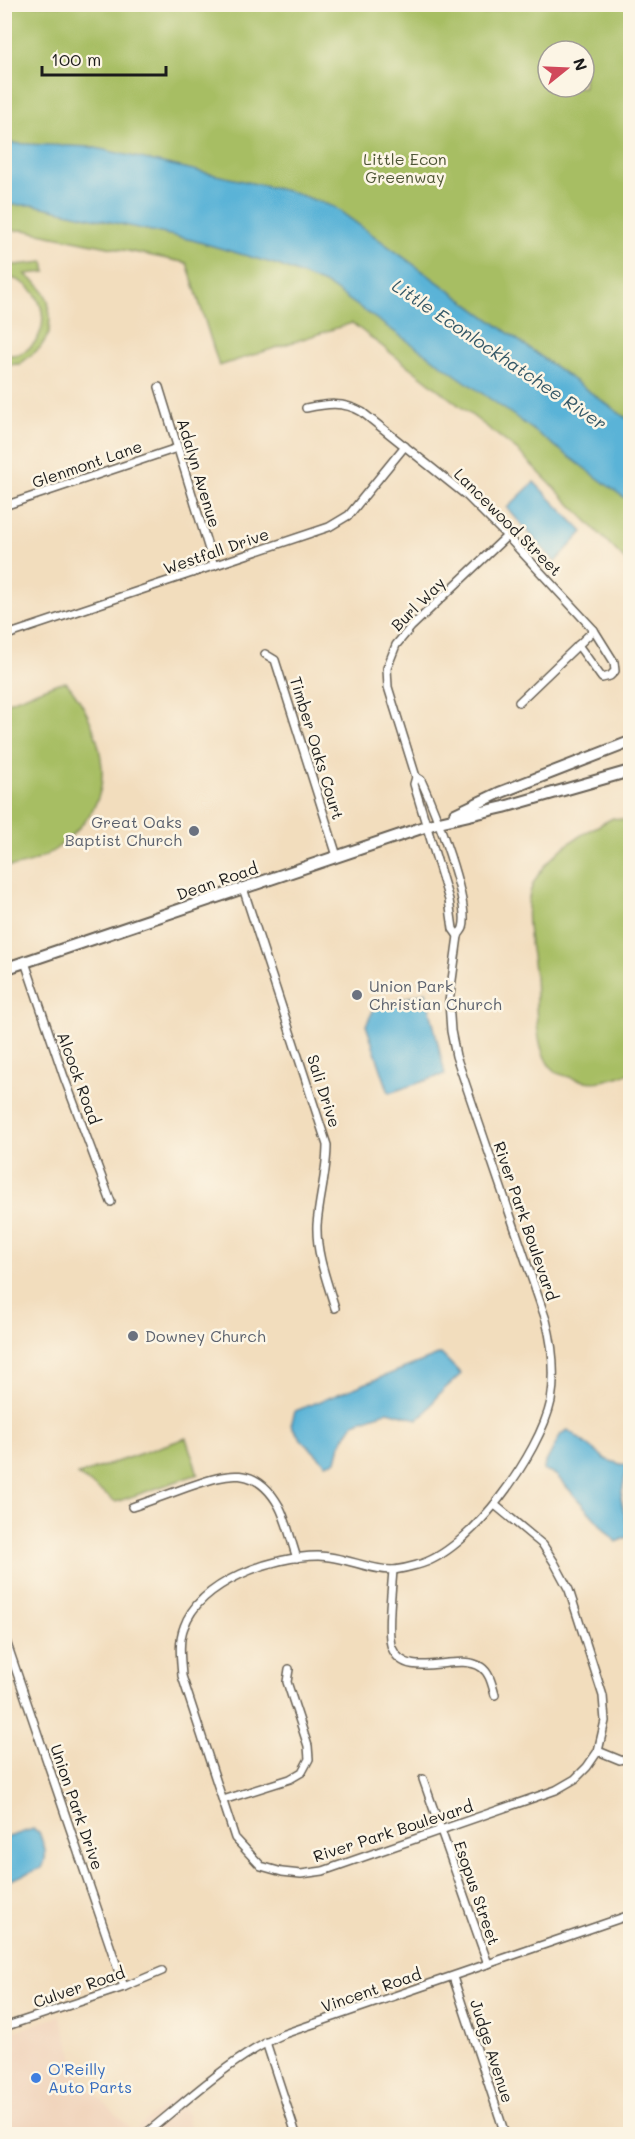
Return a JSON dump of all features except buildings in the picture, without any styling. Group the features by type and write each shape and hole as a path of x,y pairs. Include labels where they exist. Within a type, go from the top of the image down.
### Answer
{"main road":[{"name":"Dean Road","path":"439,822 499,793 630,742"},
{"name":"Dean Road","path":"4,969 426,826 504,807 630,771"}],"street":[{"name":"Adalyn Avenue","path":"159,387 214,566"},
{"name":"Lancewood Street","path":"306,408 323,404 352,406 467,496 594,630 614,662 615,671 610,676 602,678 578,645"},
{"name":"Westfall Drive","path":"4,636 329,527 349,515 405,446"},
{"name":"Glenmont Lane","path":"4,506 177,447"},
{"name":"Burl Way","path":"426,826 414,784 416,777 388,687 387,668 396,645 411,627 507,536"},
{"path":"519,702 594,630"},
{"name":"Timber Oaks Court","path":"265,654 275,660 337,856"},
{"name":"Burl Way","path":"416,777 421,780 439,822"},
{"name":"River Park Boulevard","path":"439,822 460,894 463,927 458,936 449,1002 450,1031 456,1056 546,1320 553,1349 554,1377 550,1403 540,1431 520,1468 495,1505 459,1541 437,1556 419,1564 393,1570 342,1558 319,1556 297,1558 230,1578 208,1593 195,1607 184,1627 180,1650 182,1677 235,1838 261,1866 301,1874 323,1871 441,1831 556,1790 575,1779 598,1751 605,1721 603,1696 568,1590 543,1545 495,1505"},
{"name":"River Park Boulevard","path":"426,826 448,900 453,929 458,936"},
{"name":"Sali Drive","path":"243,888 327,1145 318,1244 335,1308"},
{"name":"Alcock Road","path":"25,962 64,1077 111,1202"},
{"path":"132,1507 215,1478 230,1474 243,1475 259,1481 276,1501 297,1558"},
{"path":"393,1570 389,1636 392,1648 403,1660 416,1665 467,1663 480,1666 489,1675 495,1695"},
{"name":"Union Park Drive","path":"4,1635 124,1987"},
{"path":"223,1800 290,1779 302,1772 309,1760 308,1746 287,1682 289,1669"},
{"path":"598,1751 620,1760"},
{"name":"Esopus Street","path":"423,1779 488,1964"},
{"name":"Vincent Road","path":"145,2134 244,2055 266,2042 630,1915"},
{"name":"Culver Road","path":"4,2027 124,1987 162,1971"},
{"name":"Judge Avenue","path":"453,1977 505,2134"},
{"path":"266,2042 296,2134"}],"shaded area":[{"path":"60,2016 81,2079 133,2131 179,2093 193,2134 7,2134 4,2128 4,2035"}],"green space":[{"name":"Little Econ Greenway","path":"461,4 484,14 516,5 630,5 630,565 518,451 352,323 219,366 187,263 24,230 5,231 4,5"},
{"path":"44,262 46,272 25,274 40,286 48,300 49,334 40,348 20,364 5,365 5,355 19,354 31,347 39,336 42,311 38,299 30,289 19,281 5,277 5,266"},
{"path":"66,682 84,708 97,740 101,757 100,790 88,817 56,849 32,862 18,866 5,866 5,703"},
{"path":"613,818 630,821 630,1073 593,1082 554,1071 542,1050 537,1026 535,977 527,912 532,886 554,856 581,835"},
{"path":"186,1438 198,1474 116,1502 78,1475"}],"water":[{"name":"Little Econlockhatchee River","path":"5,143 91,147 292,192 334,207 630,421 630,502 513,415 329,286 278,265 192,240 34,205 5,205"},
{"path":"534,482 583,532 555,562 507,508"},
{"path":"426,992 445,1074 389,1093 366,1025 375,1007"},
{"path":"441,1354 461,1374 438,1395 424,1415 417,1419 388,1411 354,1423 340,1445 336,1461 326,1464 300,1438 291,1425 295,1411"},
{"path":"568,1430 607,1460 627,1466 621,1498 629,1536 616,1542 556,1475 544,1471 544,1466 561,1434"},
{"path":"33,1829 39,1832 45,1850 42,1868 5,1882 5,1838"}],"place":[{"name":"Great Oaks Baptist Church","path":"194,831"},
{"name":"Union Park Christian Church","path":"357,995"},
{"name":"Downey Church","path":"133,1336"},
{"name":"O'Reilly Auto Parts","path":"36,2078"}]}
